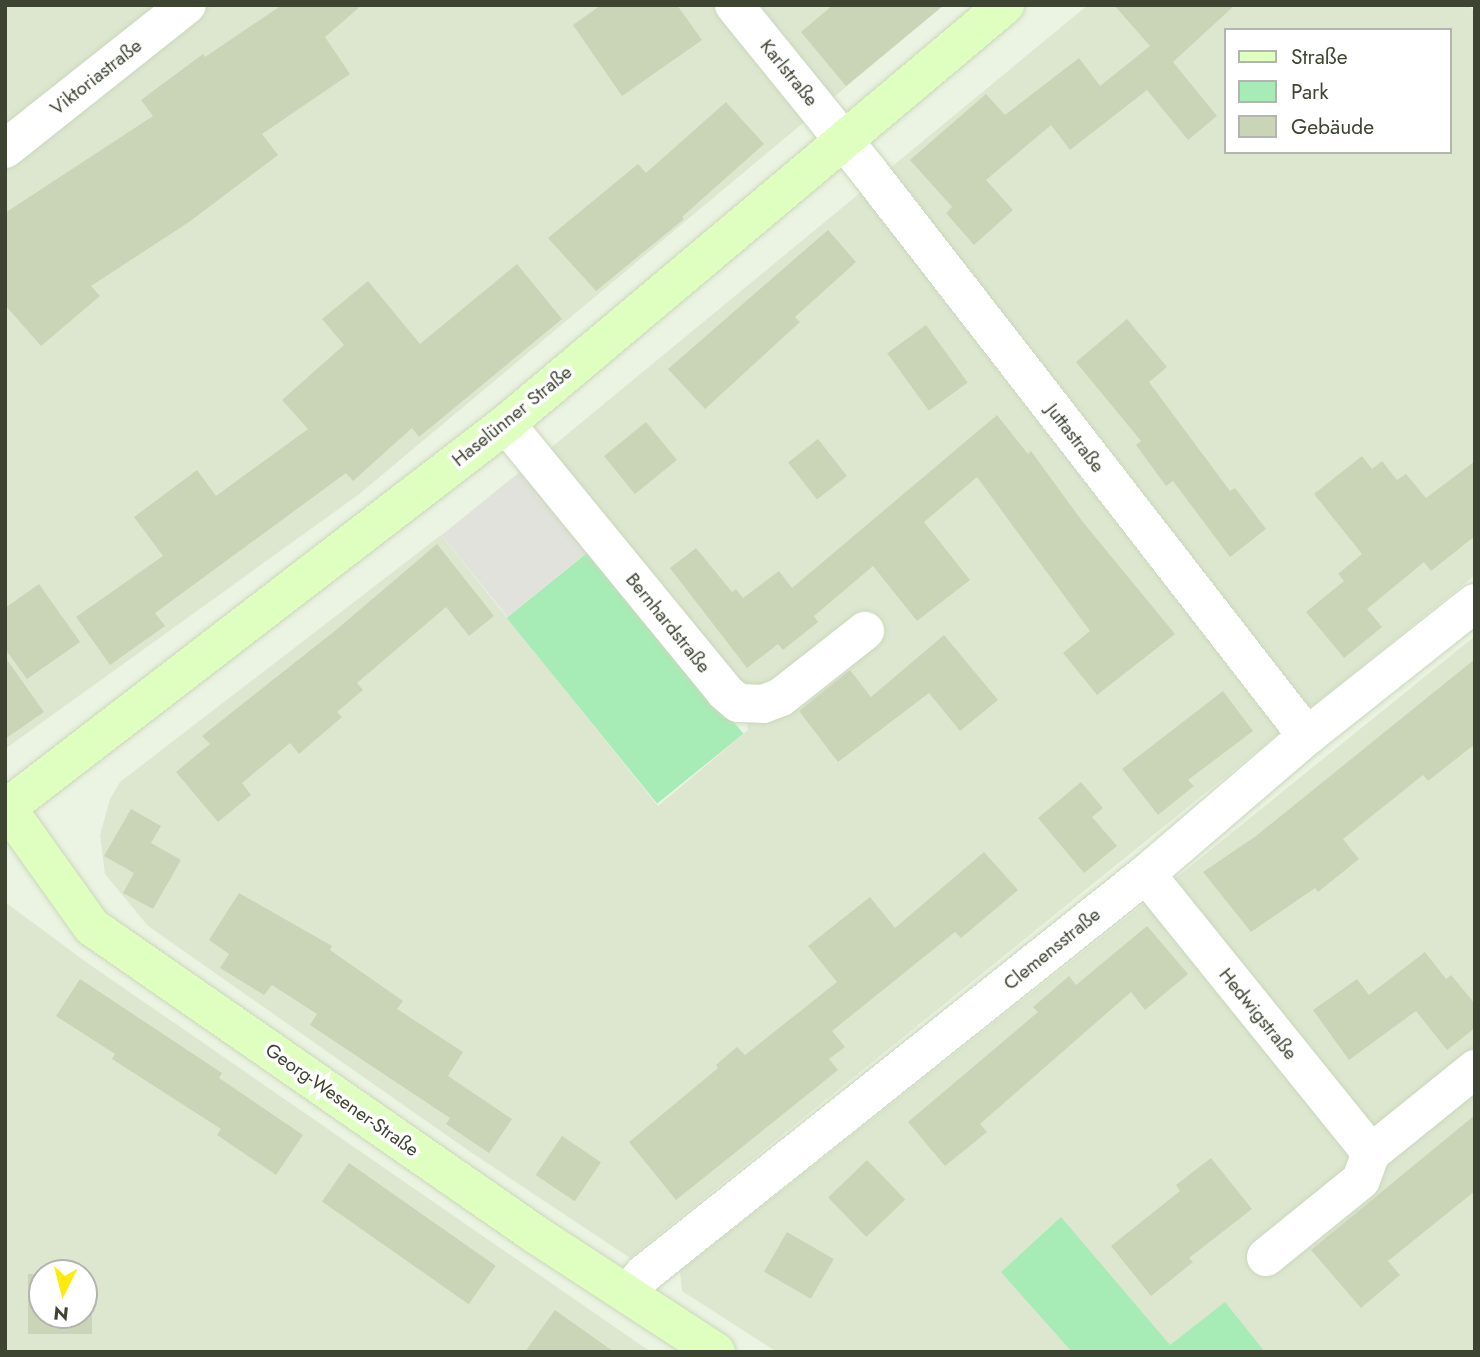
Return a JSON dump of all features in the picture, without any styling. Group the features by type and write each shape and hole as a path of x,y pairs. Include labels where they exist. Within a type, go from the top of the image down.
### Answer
{"street":[{"name":"Viktoriastraße","path":"5,149 187,5"},
{"name":"Karlstraße","path":"734,5 844,140"},
{"name":"Haselünner Straße","path":"6,808 506,424 1004,5"},
{"name":"Juttastraße","path":"844,140 1307,736"},
{"name":"Bernhardstraße","path":"506,424 724,692 738,703 763,704 781,697 865,631"},
{"name":"Clemensstraße","path":"627,1293 644,1274 1146,874 1307,736 1475,603"},
{"name":"Georg-Wesener-Straße","path":"6,808 93,927 535,1234 716,1352"},
{"name":"Hedwigstraße","path":"1146,874 1371,1153"},
{"path":"1266,1257 1361,1180 1371,1153 1475,1069"}],"shaded area":[{"path":"5,5 944,5 358,495 5,749"},
{"path":"1088,5 1469,5 1475,13 1475,575 630,1258 469,1151 148,926 105,874 100,835 110,799 120,782 441,535 658,806 748,730 740,679 548,450"},
{"path":"527,466 593,548 508,617 442,535"},
{"path":"1475,636 1475,1352 777,1352 682,1291 680,1271 1135,911"},
{"path":"5,902 86,962 651,1352 5,1352"}],"green space":[{"path":"593,548 743,734 657,804 507,618"},
{"path":"1061,1217 1170,1345 1225,1302 1265,1352 1072,1352 1001,1272"}],"building":[{"path":"282,5 362,5 325,37 350,74 262,134 278,155 189,222 91,286 100,296 41,346 5,305 5,213 153,116 141,100 203,54 205,57"},
{"path":"601,5 677,5 702,40 622,96 573,25"},
{"path":"833,5 944,5 846,86 801,32"},
{"path":"1114,5 1235,5 1173,62 1217,116 1188,140 1147,90 1070,150 1051,125 986,180 1013,210 974,245 946,213 952,207 910,160 986,94 1005,115 1079,58 1100,86 1150,46"},
{"path":"726,102 764,144 682,217 684,219 596,291 548,238 638,164 646,173"},
{"path":"828,230 856,262 795,317 800,322 705,409 668,369"},
{"path":"517,264 562,319 419,437 412,428 353,481 346,473 155,613 165,626 110,665 76,617 163,556 134,517 197,470 216,496 308,429 282,400 344,345 322,319 368,281 420,344"},
{"path":"1127,319 1167,367 1149,382 1230,491 1235,488 1266,529 1230,557 1173,481 1166,486 1136,445 1141,441 1076,362"},
{"path":"926,325 968,382 929,411 887,353"},
{"path":"997,415 1028,454 1031,451 1082,521 1175,634 1097,695 1063,653 1090,631 977,477 924,522 970,580 917,621 873,566 814,616 818,622 783,650 778,644 747,668 670,568 696,548 732,592 736,589 743,598 779,571 792,588"},
{"path":"646,422 677,460 635,494 604,456"},
{"path":"818,439 847,476 817,499 788,462"},
{"path":"1362,456 1372,469 1382,461 1397,480 1406,474 1426,498 1475,461 1475,536 1431,571 1424,562 1367,609 1382,627 1344,658 1306,612 1344,581 1338,574 1362,554 1314,494"},
{"path":"437,544 494,616 469,636 446,607 357,683 363,690 337,712 342,717 299,754 290,743 242,783 251,795 218,822 176,772 210,744 202,736 336,630"},
{"path":"39,584 80,642 27,679 5,649 5,608"},
{"path":"944,635 998,700 960,731 929,693 838,762 799,711 850,670 871,697"},
{"path":"5,657 44,712 5,739"},
{"path":"1475,659 1475,744 1428,781 1423,775 1343,839 1359,859 1318,892 1315,888 1251,932 1203,872 1256,836"},
{"path":"1223,691 1253,731 1188,780 1194,786 1158,815 1122,769"},
{"path":"1081,782 1103,808 1092,817 1117,846 1084,873 1038,818"},
{"path":"131,809 161,826 151,843 181,860 153,909 123,893 134,873 104,856"},
{"path":"984,852 1018,890 961,938 955,932 832,1031 845,1047 829,1059 838,1070 676,1200 629,1142 718,1068 716,1065 737,1047 745,1055 837,982 808,946 870,897 895,928"},
{"path":"239,893 332,946 330,950 403,1001 397,1009 463,1052 448,1076 512,1119 489,1153 446,1124 450,1118 310,1025 317,1014 272,985 264,995 220,968 229,954 209,940"},
{"path":"1147,926 1188,974 1145,1010 1131,992 980,1124 987,1132 945,1166 908,1122 1038,1012 1033,1007 1069,976 1076,985"},
{"path":"1425,952 1446,979 1451,975 1475,1004 1475,1028 1447,1050 1416,1011 1349,1060 1313,1010 1357,979 1369,995"},
{"path":"80,979 222,1073 219,1078 303,1135 276,1175 217,1135 221,1129 112,1059 115,1054 56,1016"},
{"path":"1475,1115 1475,1191 1388,1261 1400,1275 1361,1308 1311,1250"},
{"path":"562,1136 601,1162 575,1201 536,1175"},
{"path":"1211,1158 1252,1209 1189,1258 1193,1262 1151,1296 1111,1246 1180,1191 1176,1185"},
{"path":"867,1160 905,1200 866,1237 828,1198"},
{"path":"349,1163 496,1266 469,1304 322,1202"},
{"path":"787,1232 834,1259 811,1299 764,1272"},
{"path":"555,1310 614,1352 525,1352"},
{"path":"28,1329 92,1329 92,1334 28,1334"}]}
